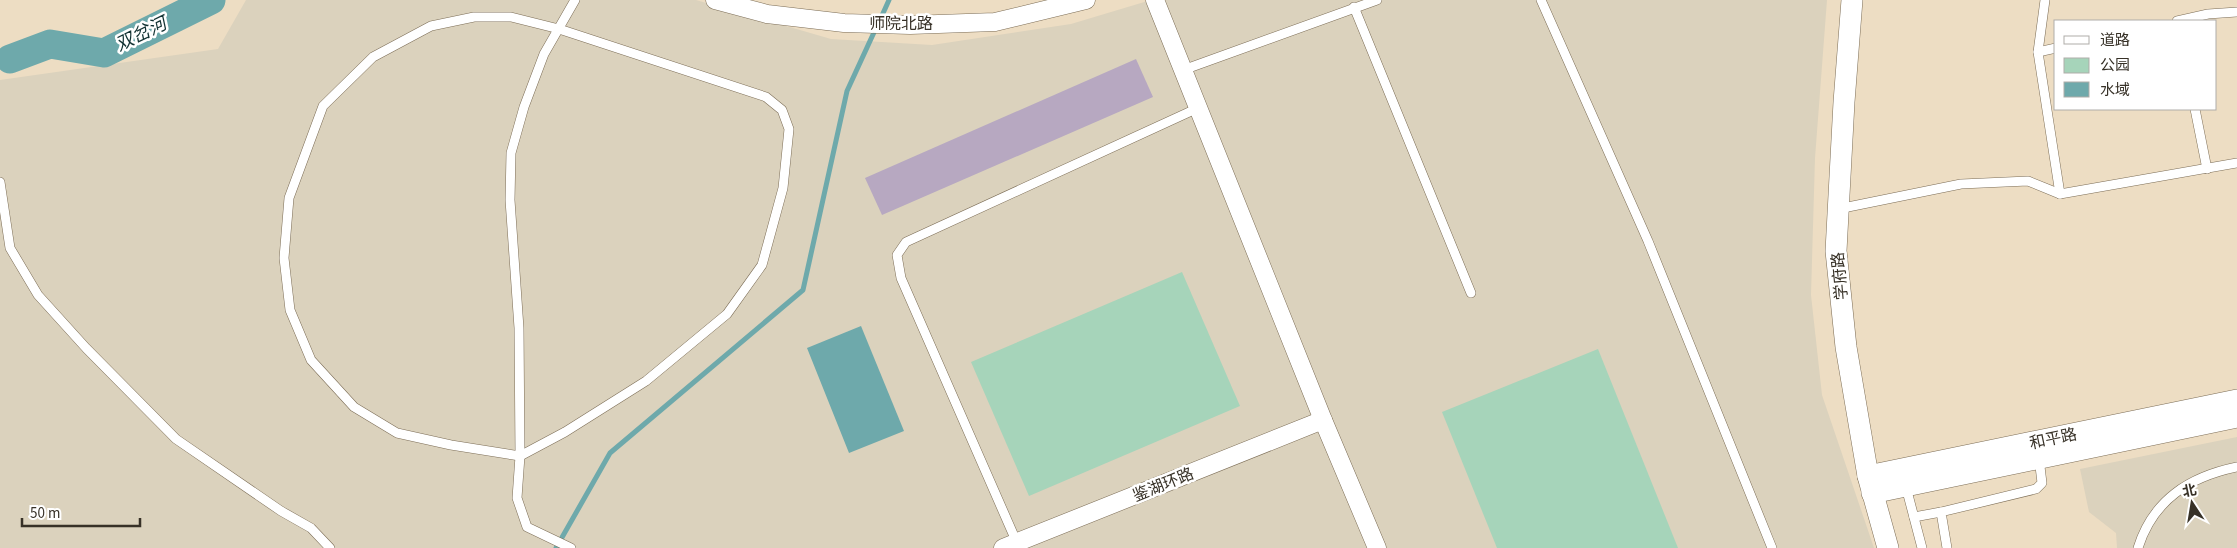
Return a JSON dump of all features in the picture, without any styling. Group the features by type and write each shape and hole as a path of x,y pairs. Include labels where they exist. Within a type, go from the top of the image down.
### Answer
{"street":[{"name":"师院北路","path":"716,0 767,14 844,23 910,24 995,22 1086,0"},
{"path":"1155,0 1323,420 1377,548"},
{"name":"学府路","path":"1852,0 1836,251 1846,347 1870,485 1888,548"},
{"name":"和平路","path":"1870,485 2237,400"},
{"name":"和平路","path":"1870,485 1906,486 2237,418"},
{"name":"鉴湖环路","path":"1010,545 1323,420"}],"lane":[{"path":"571,548 527,527 517,498 520,456 519,328 510,200 512,153 524,107 544,54 575,0"},
{"path":"1183,70 1376,0"},
{"path":"1541,0 1648,241 1772,548"},
{"path":"2045,0 2038,52 2060,194"},
{"path":"1354,7 1471,293"},
{"path":"2181,20 2208,14 2237,12"},
{"path":"474,17 511,17 558,29 766,97 782,110 789,129 783,188 762,265 727,314 646,380 565,432 520,456 451,445 397,433 354,407 311,360 290,310 284,258 289,198 323,106 373,57 431,26 474,17"},
{"path":"2038,52 2054,48"},
{"path":"1010,545 901,278 897,255 906,242 1198,108"},
{"path":"2195,110 2207,169"},
{"path":"1838,209 1961,184 2028,181 2060,194 2237,163"},
{"path":"0,182 10,248 38,294 86,348 176,439 281,511 311,528 330,548"},
{"path":"1914,517 2036,489 2042,483 2039,458"},
{"path":"2138,548 2156,511 2183,486 2237,467"},
{"path":"1906,486 1922,548"},
{"path":"1940,512 1947,548"}],"shaded area":[{"path":"246,0 696,0 831,39 932,45 1071,24 1151,0 1827,0 1815,158 1811,295 1822,395 1874,548 0,548 0,80 218,49"},
{"path":"2237,437 2237,548 2117,548 2116,533 2089,512 2080,469"}],"green space":[{"path":"1182,272 1240,406 1029,496 971,362"},
{"path":"1598,349 1678,548 1497,548 1442,412"}],"water":[{"path":"861,326 904,431 849,453 807,348"}],"building":[{"path":"1136,59 1153,97 882,215 865,178"}],"waterway":[{"name":"双岔河","path":"10,59 50,44 104,53 211,0"},
{"path":"880,20 889,0"},
{"path":"556,548 610,453 803,290 847,91 876,28"}]}
